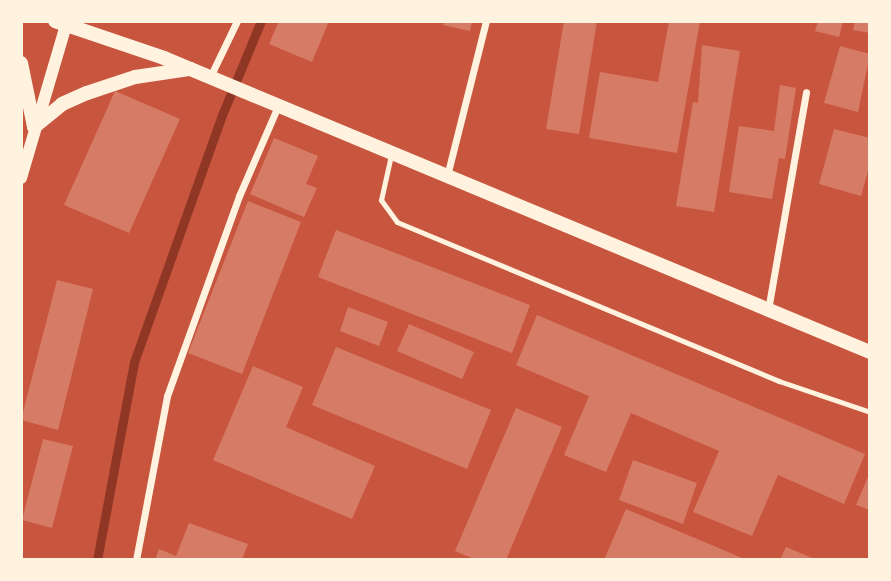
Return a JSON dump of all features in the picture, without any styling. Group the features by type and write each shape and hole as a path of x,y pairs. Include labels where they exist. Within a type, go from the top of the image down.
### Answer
{"main road":[{"path":"61,23 190,69 870,352"},
{"path":"21,63 34,127 62,104 87,93 135,77 190,69"}],"street":[{"path":"214,79 237,21"},
{"path":"447,176 486,21"},
{"path":"21,178 61,23"},
{"path":"768,311 806,92"},
{"path":"136,560 167,396 275,105"}],"lane":[{"path":"392,152 381,196 385,210 397,222 779,381 870,412"}],"building":[{"path":"279,21 329,21 312,62 269,44"},
{"path":"444,21 472,21 470,31 443,25"},
{"path":"564,21 597,21 579,134 546,129"},
{"path":"669,21 700,21 677,153 589,138 600,72 658,82"},
{"path":"818,21 843,21 839,37 815,31"},
{"path":"855,21 870,21 870,33 853,30"},
{"path":"702,45 740,51 714,212 676,206 693,102 698,103"},
{"path":"840,46 870,54 858,112 824,103"},
{"path":"780,85 796,88 785,159 779,158 772,199 729,192 739,126 774,131"},
{"path":"115,91 180,119 129,233 64,205"},
{"path":"834,129 870,138 870,164 861,196 819,184"},
{"path":"274,138 318,156 306,184 317,188 304,217 250,194"},
{"path":"248,201 301,222 242,374 188,353"},
{"path":"336,230 530,305 512,353 318,277"},
{"path":"57,280 93,289 58,430 21,420"},
{"path":"348,307 388,322 379,346 340,331"},
{"path":"537,315 865,454 844,504 778,475 752,536 693,512 719,451 631,413 606,472 564,455 589,396 516,365"},
{"path":"409,324 474,352 462,379 397,351"},
{"path":"336,347 491,410 467,469 312,405"},
{"path":"253,366 303,387 286,427 375,466 352,519 213,460"},
{"path":"516,408 562,427 506,560 476,560 455,551"},
{"path":"43,439 73,446 52,528 22,520"},
{"path":"633,460 697,483 683,524 619,500"},
{"path":"870,472 870,510 856,505"},
{"path":"626,509 747,560 604,560"},
{"path":"189,523 248,544 242,560 155,560 159,549 176,556"},
{"path":"786,547 817,560 780,560"}],"waterway":[{"path":"97,560 134,362 222,115 261,21"}]}
